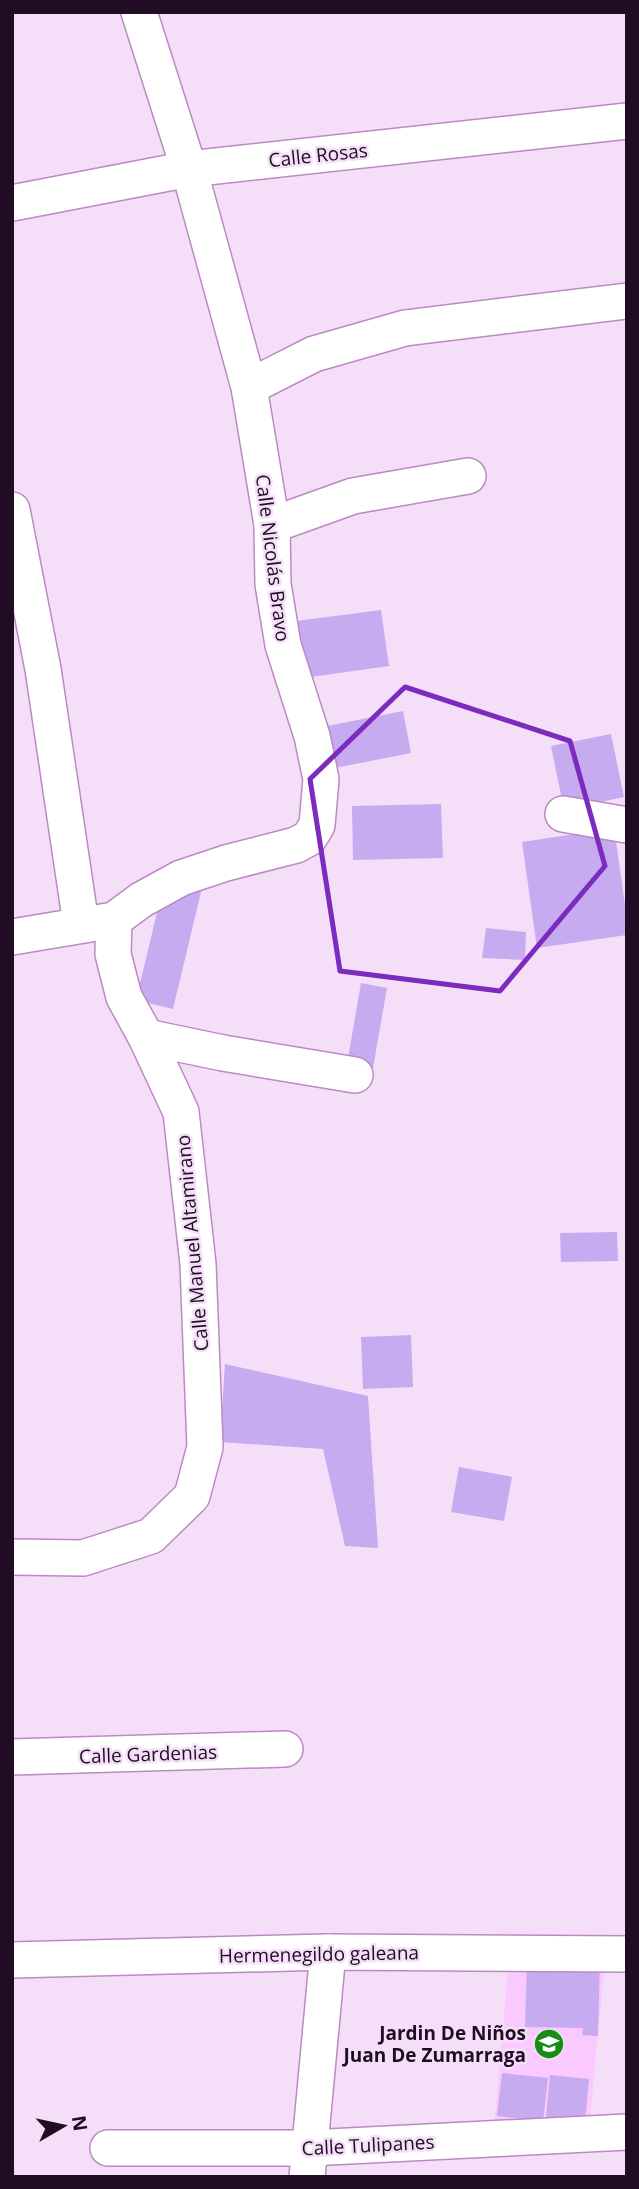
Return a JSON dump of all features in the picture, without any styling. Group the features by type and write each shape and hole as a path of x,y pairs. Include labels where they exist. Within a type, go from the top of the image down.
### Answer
{"street":[{"name":"Calle Nicolás Bravo","path":"12,937 98,922 181,878 296,845 309,838 317,824 321,779 312,736 283,645 273,584 272,525 249,387 189,169 139,12"},
{"name":"Calle Rosas","path":"12,203 189,169 627,121"},
{"path":"249,387 314,354 405,328 627,301"},
{"path":"272,525 353,496 468,475"},
{"name":"Calle Manuel Altamirano","path":"12,510 43,669 98,922 113,954 124,997 181,1112 198,1265 205,1447 192,1496 151,1536 83,1558 12,1558"},
{"path":"563,814 627,825"},
{"path":"146,1037 355,1075"},
{"name":"Calle Gardenias","path":"12,1758 285,1749"},
{"path":"308,2163 328,1952"},
{"name":"Hermenegildo galeana","path":"12,1960 328,1952 627,1954"},
{"name":"Calle Tulipanes","path":"108,2148 308,2163 627,2133"}],"highlighted area":[{"path":"405,687 570,741 605,866 500,991 340,971 310,779"}],"shaded area":[{"name":"Jardin De Niños Juan De Zumarraga","path":"509,1958 605,1959 589,2129 494,2129"}],"building":[{"path":"381,610 389,666 304,678 296,621"},
{"path":"403,711 411,753 335,768 327,726"},
{"path":"611,734 624,797 564,810 551,746"},
{"path":"441,804 443,858 353,860 352,806"},
{"path":"614,828 627,935 537,948 522,842"},
{"path":"202,888 173,1009 136,1000 161,896"},
{"path":"486,928 526,932 525,960 482,958"},
{"path":"361,983 387,988 373,1068 347,1064"},
{"path":"617,1232 618,1261 561,1262 560,1233"},
{"path":"411,1335 413,1387 363,1389 361,1337"},
{"path":"225,1364 368,1396 378,1548 345,1546 323,1449 220,1442"},
{"path":"459,1467 512,1477 504,1521 451,1512"},
{"path":"527,1961 600,1963 598,2036 582,2035 583,2028 525,2027"},
{"path":"502,2073 548,2078 543,2121 497,2116"},
{"path":"550,2075 589,2079 585,2122 546,2118"}],"place":[{"name":"Jardin De Niños Juan De Zumarraga","path":"549,2044"}]}
